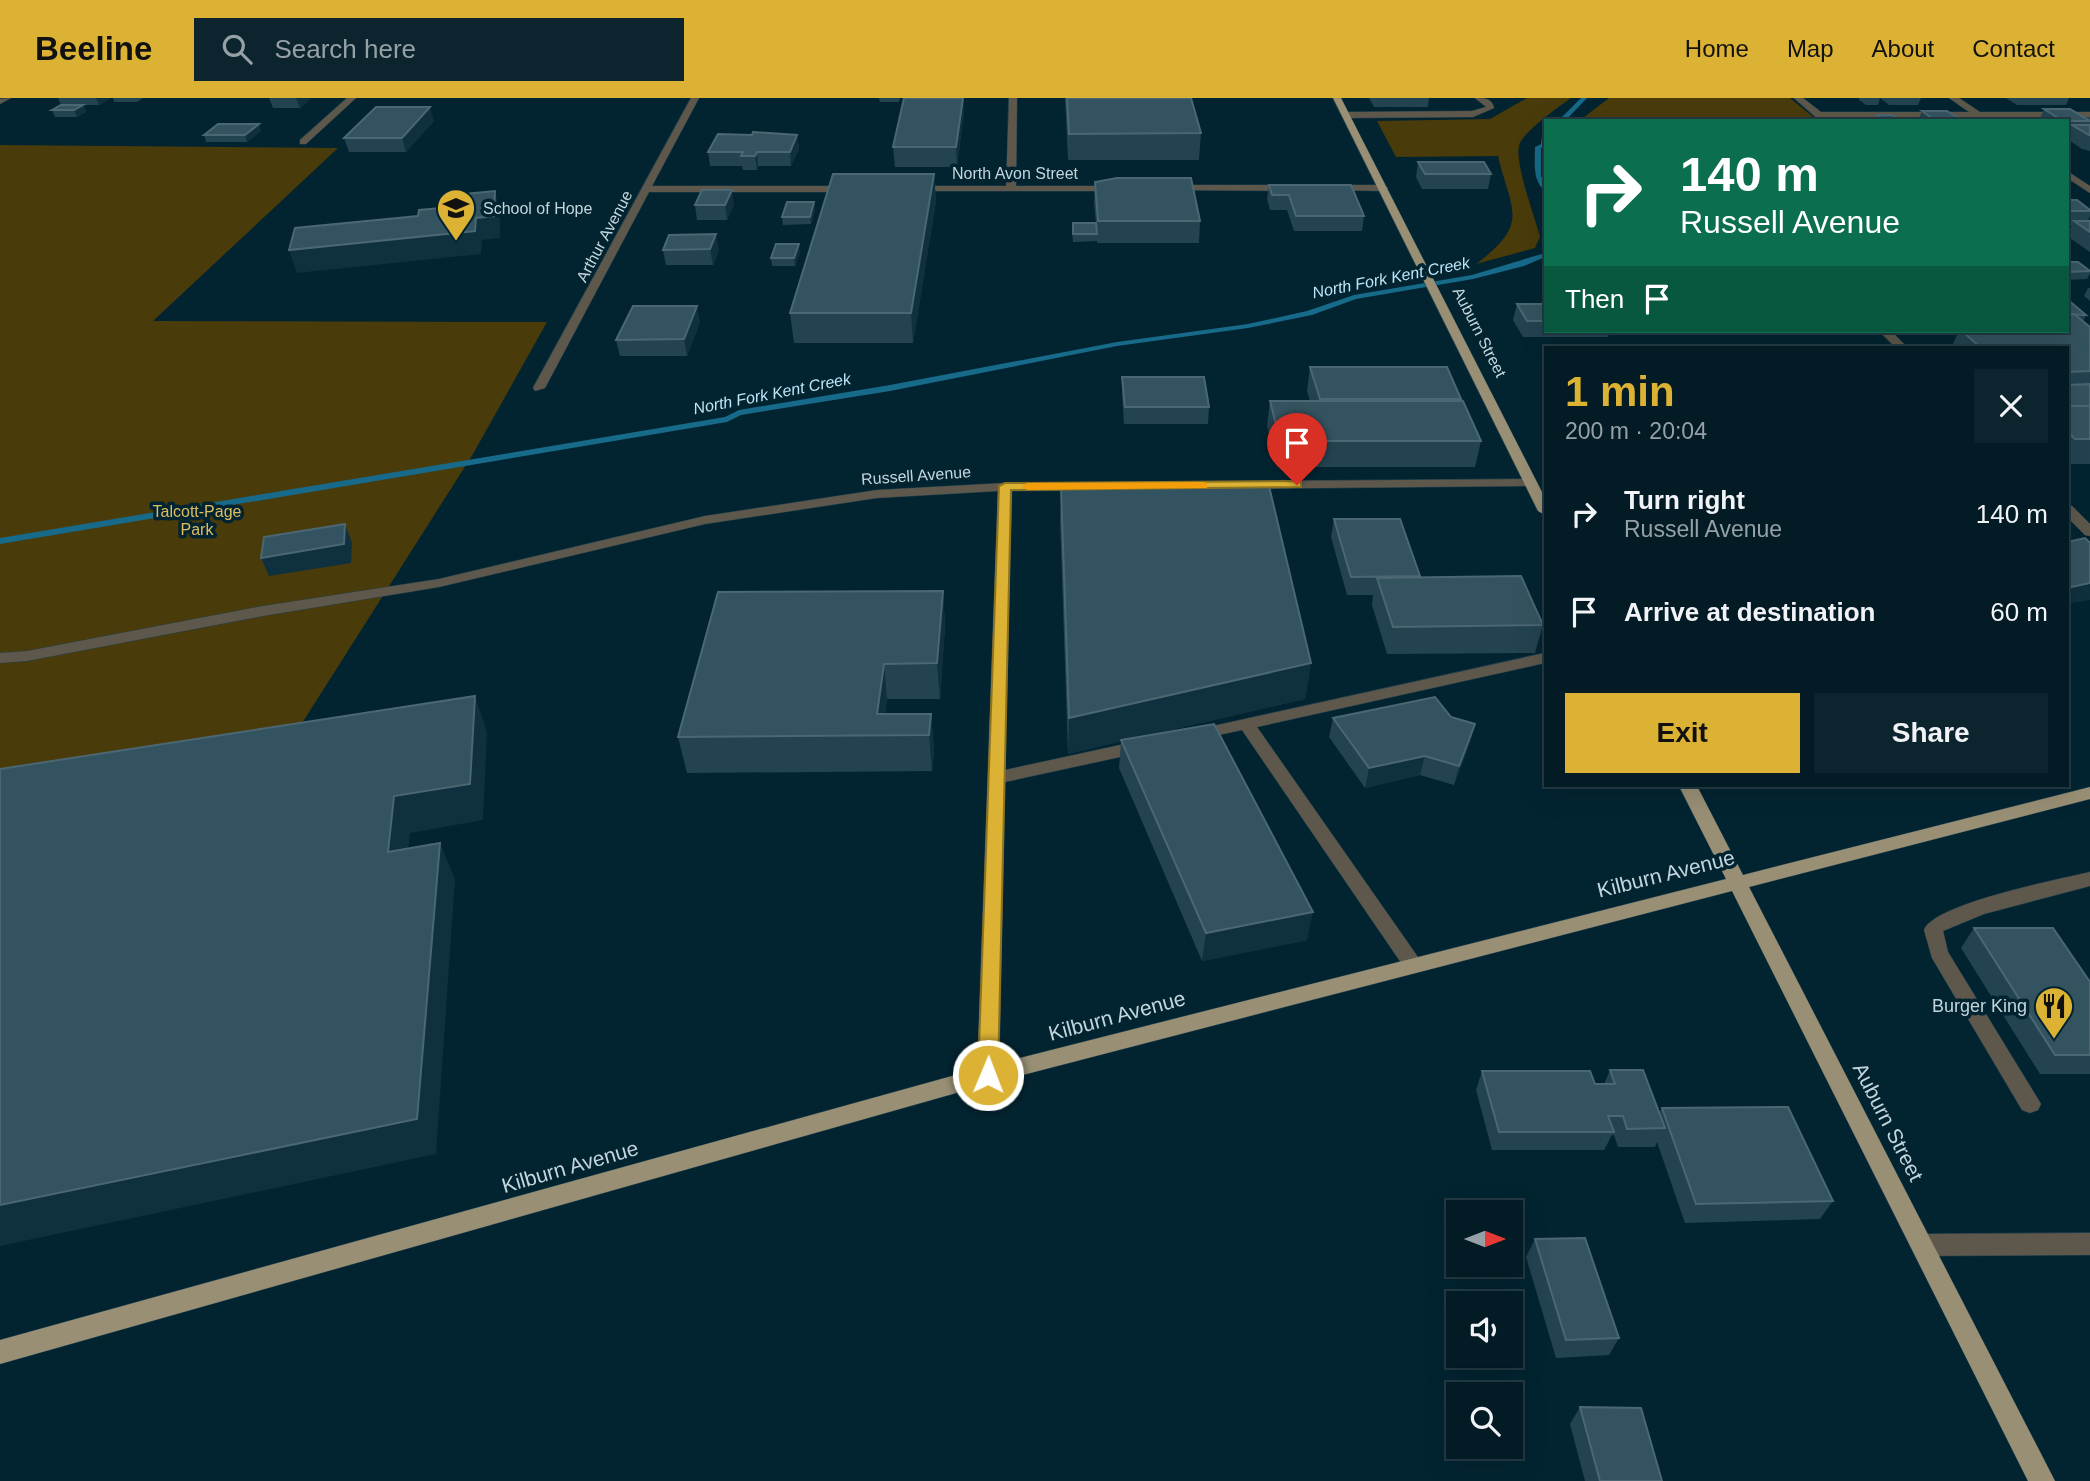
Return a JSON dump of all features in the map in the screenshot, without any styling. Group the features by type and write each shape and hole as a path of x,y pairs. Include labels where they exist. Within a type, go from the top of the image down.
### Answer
{"main road":[{"name":"Auburn Street","path":"1337,98 1544,509"},
{"name":"Auburn Street","path":"1689,787 2042,1481"},
{"name":"Kilburn Avenue","path":"0,1352 988,1075 2090,793"}],"street":[{"path":"0,102 7,98"},
{"path":"303,142 352,98"},
{"name":"Arthur Avenue","path":"539,388 695,98"},
{"path":"1012,189 1013,98"},
{"path":"1346,115 1473,114 1490,108 1489,104 1479,98"},
{"path":"1798,98 1822,118 2090,115"},
{"path":"1953,98 1984,119"},
{"path":"2069,175 2090,190"},
{"path":"1319,188 1383,187"},
{"name":"North Avon Street","path":"901,189 1124,188"},
{"path":"1163,188 1307,188"},
{"path":"647,189 859,189"},
{"path":"1887,333 1900,346"},
{"name":"Russell Avenue","path":"0,658 27,656 263,611 439,583 705,520 877,494 1005,486 1531,483"},
{"path":"988,1075 1005,486"},
{"path":"2069,511 2090,532"},
{"path":"1180,738 1544,658"},
{"path":"1246,723 1413,965"},
{"path":"996,778 1154,744"},
{"path":"2030,1104 1939,953 1933,931 1935,925 1951,916 2090,879"},
{"path":"1922,1245 2090,1244"}],"green space":[{"path":"1527,98 1571,98 1533,127 1519,146 1523,178 1540,237 1535,248 1476,264 1493,250 1511,226 1511,204 1498,156 1396,157 1377,121 1490,119"},
{"path":"1609,98 1790,98 1816,119 1582,119"},
{"name":"Talcott-Page Park","path":"0,145 338,148 153,321 547,322 473,454 283,753 0,816"}],"building":[{"path":"904,98 963,98 956,147 893,147"},
{"path":"1067,98 1191,98 1201,133 1069,134"},
{"path":"61,105 83,105 74,110 52,110"},
{"path":"376,107 430,107 402,138 344,138"},
{"path":"2044,109 2070,109 2090,121 2069,121 2060,119"},
{"path":"1922,111 1947,111 1959,119 1933,119"},
{"path":"1877,115 1892,115 1897,119 1882,119"},
{"path":"218,124 259,124 245,135 204,135"},
{"path":"2072,125 2090,125 2090,135 2089,135"},
{"path":"753,132 797,135 790,152 757,152 755,156 741,156 743,152 708,152 718,134 752,135"},
{"path":"1418,162 1484,162 1491,174 1425,174"},
{"path":"833,174 934,174 911,313 790,313"},
{"path":"1117,178 1191,178 1200,221 1098,221 1095,182"},
{"path":"1269,185 1351,185 1364,216 1296,216 1289,195 1272,195"},
{"path":"702,190 732,190 725,205 695,205"},
{"path":"495,191 494,216 476,218 475,231 289,250 295,228 418,216 419,210 442,208 443,196"},
{"path":"2069,200 2077,200 2090,211 2069,211"},
{"path":"787,202 814,202 810,217 782,217"},
{"path":"2074,221 2090,221 2090,232"},
{"path":"1073,223 1096,223 1097,234 1073,234"},
{"path":"716,234 710,249 663,250 669,235"},
{"path":"776,244 799,244 794,258 771,258"},
{"path":"2069,262 2078,262 2090,271 2069,272"},
{"path":"2069,301 2086,315 2069,314"},
{"path":"1517,304 1544,304 1544,321 1527,321"},
{"path":"633,306 697,306 684,339 616,340"},
{"path":"2069,314 2074,314 2090,327 2090,371 2069,372 2069,346 1979,346 1964,333 2069,333"},
{"path":"1310,367 1447,367 1461,399 1320,399"},
{"path":"1122,377 1204,377 1209,407 1125,407"},
{"path":"2090,384 2090,406 2069,406 2069,385"},
{"path":"1270,401 1463,401 1481,441 1280,441"},
{"path":"2069,406 2090,406 2090,439 2075,439 2069,433"},
{"path":"1269,486 1311,663 1069,718 1061,488"},
{"path":"1334,519 1400,519 1420,576 1351,577"},
{"path":"345,524 344,544 261,558 264,537"},
{"path":"2085,538 2090,543 2090,583 2069,588 2069,542"},
{"path":"1521,576 1543,625 1393,627 1377,578"},
{"path":"943,591 937,663 884,664 877,714 931,714 929,735 678,737 718,592"},
{"path":"475,696 470,784 394,796 388,852 440,843 417,1119 0,1205 0,769"},
{"path":"1435,697 1451,717 1475,724 1459,766 1425,756 1369,768 1333,718"},
{"path":"1214,724 1313,912 1206,933 1121,740"},
{"path":"1974,928 2053,928 2090,982 2090,1055 2055,1055"},
{"path":"1610,1070 1643,1070 1665,1128 1627,1129 1623,1116 1608,1116 1614,1132 1499,1132 1482,1071 1590,1071 1595,1084 1615,1084"},
{"path":"1788,1107 1833,1201 1696,1204 1662,1108"},
{"path":"1585,1238 1619,1338 1566,1340 1535,1239"},
{"path":"1580,1407 1641,1408 1662,1481 1600,1481"}],"waterway":[{"name":"North Fork Kent Creek","path":"1563,119 1584,98"},
{"name":"North Fork Kent Creek","path":"1544,145 1538,147 1538,176 1544,187"},
{"name":"North Fork Kent Creek","path":"0,541 727,419 739,413 890,388 1117,344 1248,326 1309,313 1354,297 1473,277 1544,255"}],"slow traffic":[{"path":"1027,486 1203,485"}],"place":[{"name":"School of Hope","path":"456,242"},
{"name":"Burger King","path":"2054,1040"}],"route":[{"path":"988,1075 1005,486 1297,485"}]}
